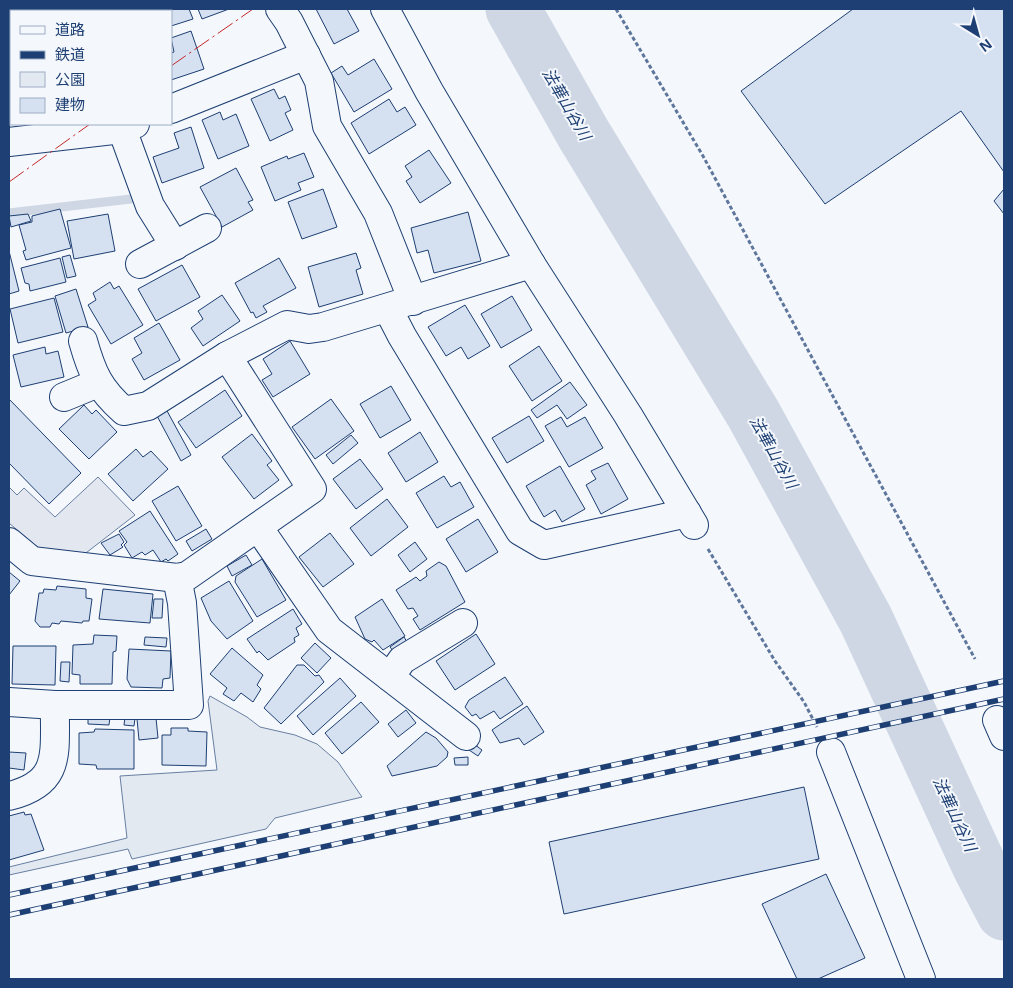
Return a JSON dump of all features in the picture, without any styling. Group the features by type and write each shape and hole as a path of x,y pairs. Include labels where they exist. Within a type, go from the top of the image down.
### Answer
{"street":[{"path":"280,9 289,22 319,81 327,126 367,171 389,236 400,305 402,336 520,531 544,545 690,519 628,415 531,264 429,91 385,9"},
{"path":"172,109 306,55"},
{"path":"9,142 128,126 150,206 175,246"},
{"path":"140,264 206,228"},
{"path":"83,341 98,383 107,396 124,410 148,406 227,356 287,325 310,330 400,305 531,264"},
{"path":"9,542 32,561 177,578 187,576 312,489 227,356"},
{"path":"64,396 98,383"},
{"path":"258,527 329,630 466,736"},
{"path":"9,702 55,706 189,705 182,603 177,578"},
{"path":"390,677 402,660 463,623"},
{"path":"9,796 30,791 42,781 52,767 55,706"},
{"path":"831,752 921,979"}],"path":[{"path":"616,9 703,156 975,659"},
{"path":"690,519 775,661 804,702 831,752"}],"green space":[{"path":"210,696 247,717 260,727 295,735 317,744 338,762 362,797 275,818 266,829 132,859 128,849 9,875 9,867 127,838 120,776 217,770 208,701"}],"shaded area":[{"path":"98,477 135,515 82,556 42,551 9,523 9,487 17,495 24,488 55,517"}],"building":[{"path":"189,9 193,19 172,26 172,10 136,10"},
{"path":"198,9 229,9 202,19"},
{"path":"316,9 347,9 359,31 334,44"},
{"path":"853,9 1004,9 1004,172 961,111 825,204 741,91"},
{"path":"191,31 204,69 172,80 172,53 174,52 172,38"},
{"path":"9,42 10,42 9,75"},
{"path":"374,59 392,89 354,112 331,73 342,66 348,75"},
{"path":"9,84 10,84 9,116"},
{"path":"274,89 279,99 285,96 291,110 285,113 293,130 270,141 251,99"},
{"path":"389,99 397,112 405,107 416,125 369,154 351,123"},
{"path":"220,112 223,120 236,114 249,146 218,159 202,120"},
{"path":"191,127 204,168 162,183 153,157 179,148 174,133"},
{"path":"429,150 451,183 420,203 406,181 412,177 405,166"},
{"path":"304,153 314,177 298,183 301,190 275,201 261,167 287,156 288,159"},
{"path":"236,168 253,200 248,202 253,210 222,227 200,187"},
{"path":"323,189 337,227 302,239 288,202"},
{"path":"1004,189 1004,214 994,201"},
{"path":"60,209 71,248 26,260 23,251 26,250 19,225 32,222 32,216"},
{"path":"468,212 481,261 434,273 428,250 417,253 411,228"},
{"path":"28,214 31,221 11,227 9,216"},
{"path":"108,214 115,251 74,259 67,221"},
{"path":"9,251 19,291 9,294"},
{"path":"356,253 361,268 356,270 363,294 319,307 308,267"},
{"path":"70,255 76,276 67,278 62,257"},
{"path":"60,258 66,282 30,291 29,284 25,283 21,268"},
{"path":"279,258 296,288 263,306 267,312 256,318 253,312 251,313 235,283"},
{"path":"182,265 200,297 156,321 138,289"},
{"path":"110,282 114,289 119,286 143,325 111,344 88,305 96,300 93,293"},
{"path":"76,289 88,327 66,333 55,296"},
{"path":"222,295 240,321 203,346 191,328 203,319 198,311"},
{"path":"512,296 532,330 501,348 481,314"},
{"path":"54,298 63,332 18,343 10,309"},
{"path":"465,305 490,346 468,359 461,347 446,356 428,327"},
{"path":"159,323 180,360 144,380 132,359 142,353 134,338"},
{"path":"290,341 310,374 273,397 262,380 272,374 263,359"},
{"path":"539,346 562,381 532,401 509,366"},
{"path":"45,347 46,354 58,351 64,377 21,387 13,355"},
{"path":"570,382 587,405 567,419 557,405 537,418 531,410"},
{"path":"391,386 411,420 380,438 360,404"},
{"path":"225,390 242,416 196,448 178,422"},
{"path":"9,399 81,473 49,504 9,463"},
{"path":"331,399 354,431 315,459 292,427"},
{"path":"84,405 92,414 96,410 117,432 89,459 59,429"},
{"path":"166,409 191,455 181,461 156,414"},
{"path":"529,416 544,441 507,463 492,438"},
{"path":"561,417 567,427 585,417 603,448 569,467 545,426"},
{"path":"420,432 438,462 406,482 388,453"},
{"path":"252,434 272,461 267,465 279,480 254,499 222,457"},
{"path":"351,435 358,443 333,464 326,455"},
{"path":"136,449 143,457 151,451 168,469 133,501 108,474"},
{"path":"360,459 383,489 356,509 333,479"},
{"path":"608,463 628,499 601,514 586,485 596,479 591,471"},
{"path":"560,466 585,509 562,522 555,510 544,517 526,486"},
{"path":"444,476 451,487 460,482 474,507 437,528 416,493"},
{"path":"178,486 202,526 176,541 152,501"},
{"path":"387,499 408,527 371,556 350,528"},
{"path":"150,511 178,554 168,561 166,559 161,562 153,550 145,555 142,552 132,558 124,545 127,542 119,531"},
{"path":"478,519 498,552 466,572 446,539"},
{"path":"206,529 212,539 192,551 186,541"},
{"path":"330,533 354,564 323,587 299,557"},
{"path":"119,534 124,542 121,545 123,547 110,555 101,543"},
{"path":"415,542 427,559 410,572 398,555"},
{"path":"246,555 252,565 232,576 227,566"},
{"path":"262,559 286,600 257,617 235,582 236,576"},
{"path":"439,562 446,566 465,602 420,630 413,619 418,616 413,608 408,609 396,590 416,577 420,581 427,576 426,571"},
{"path":"9,572 20,581 9,595"},
{"path":"229,581 253,621 227,639 211,621 201,598"},
{"path":"57,586 86,589 86,598 92,599 89,621 83,621 82,623 61,621 59,624 52,623 50,627 40,627 35,621 39,593 43,593 44,589 56,590"},
{"path":"103,589 153,594 150,623 99,619"},
{"path":"154,599 163,599 162,618 152,618"},
{"path":"382,599 405,636 383,650 374,640 372,642 365,639 355,617"},
{"path":"293,609 302,624 296,628 299,635 294,638 295,642 268,660 259,651 257,653 247,639"},
{"path":"476,634 495,664 455,690 436,661"},
{"path":"94,635 117,636 116,651 113,652 112,684 80,684 80,675 72,674 73,645 93,644"},
{"path":"145,637 167,638 166,647 144,645"},
{"path":"404,637 407,642 394,652 390,647"},
{"path":"315,643 331,658 317,673 301,658"},
{"path":"13,646 56,646 55,685 12,684"},
{"path":"232,648 263,675 257,685 261,689 253,702 241,693 234,701 223,694 227,688 210,674"},
{"path":"129,649 171,651 170,678 163,679 162,688 131,687 127,679"},
{"path":"61,662 70,662 69,682 60,681"},
{"path":"297,665 304,665 315,676 319,675 324,682 281,724 264,708"},
{"path":"505,677 523,704 500,719 494,711 480,719 476,714 472,716 465,707 469,700"},
{"path":"340,678 356,696 313,735 297,716"},
{"path":"361,702 379,722 342,754 325,733"},
{"path":"527,706 544,732 524,745 519,738 500,743 492,730"},
{"path":"406,710 416,723 398,737 388,724"},
{"path":"88,716 110,717 109,725 88,724"},
{"path":"125,717 135,718 134,726 124,725"},
{"path":"156,718 158,738 139,740 137,719"},
{"path":"171,728 188,728 188,731 207,732 206,766 162,765 162,735 171,735"},
{"path":"95,729 134,730 134,769 97,769 96,765 79,764 79,733 94,732"},
{"path":"426,732 436,738 448,752 447,757 437,766 392,776 387,766"},
{"path":"470,741 482,750 478,756 466,748"},
{"path":"9,752 26,753 24,770 9,768"},
{"path":"468,757 468,765 455,765 454,758"},
{"path":"804,787 819,859 564,914 549,842"},
{"path":"24,812 25,815 31,814 44,850 9,860 9,816"},
{"path":"826,874 865,958 818,979 797,979 762,904"}],"waterway":[{"name":"法華山谷川","path":"513,9 583,133 754,415 866,620 979,865 1004,913"},
{"path":"9,213 131,199"}],"railway":[{"path":"9,895 1004,681"},
{"path":"9,915 1004,699"}],"power":[{"path":"172,65 253,9"},
{"path":"9,182 89,125"}]}
